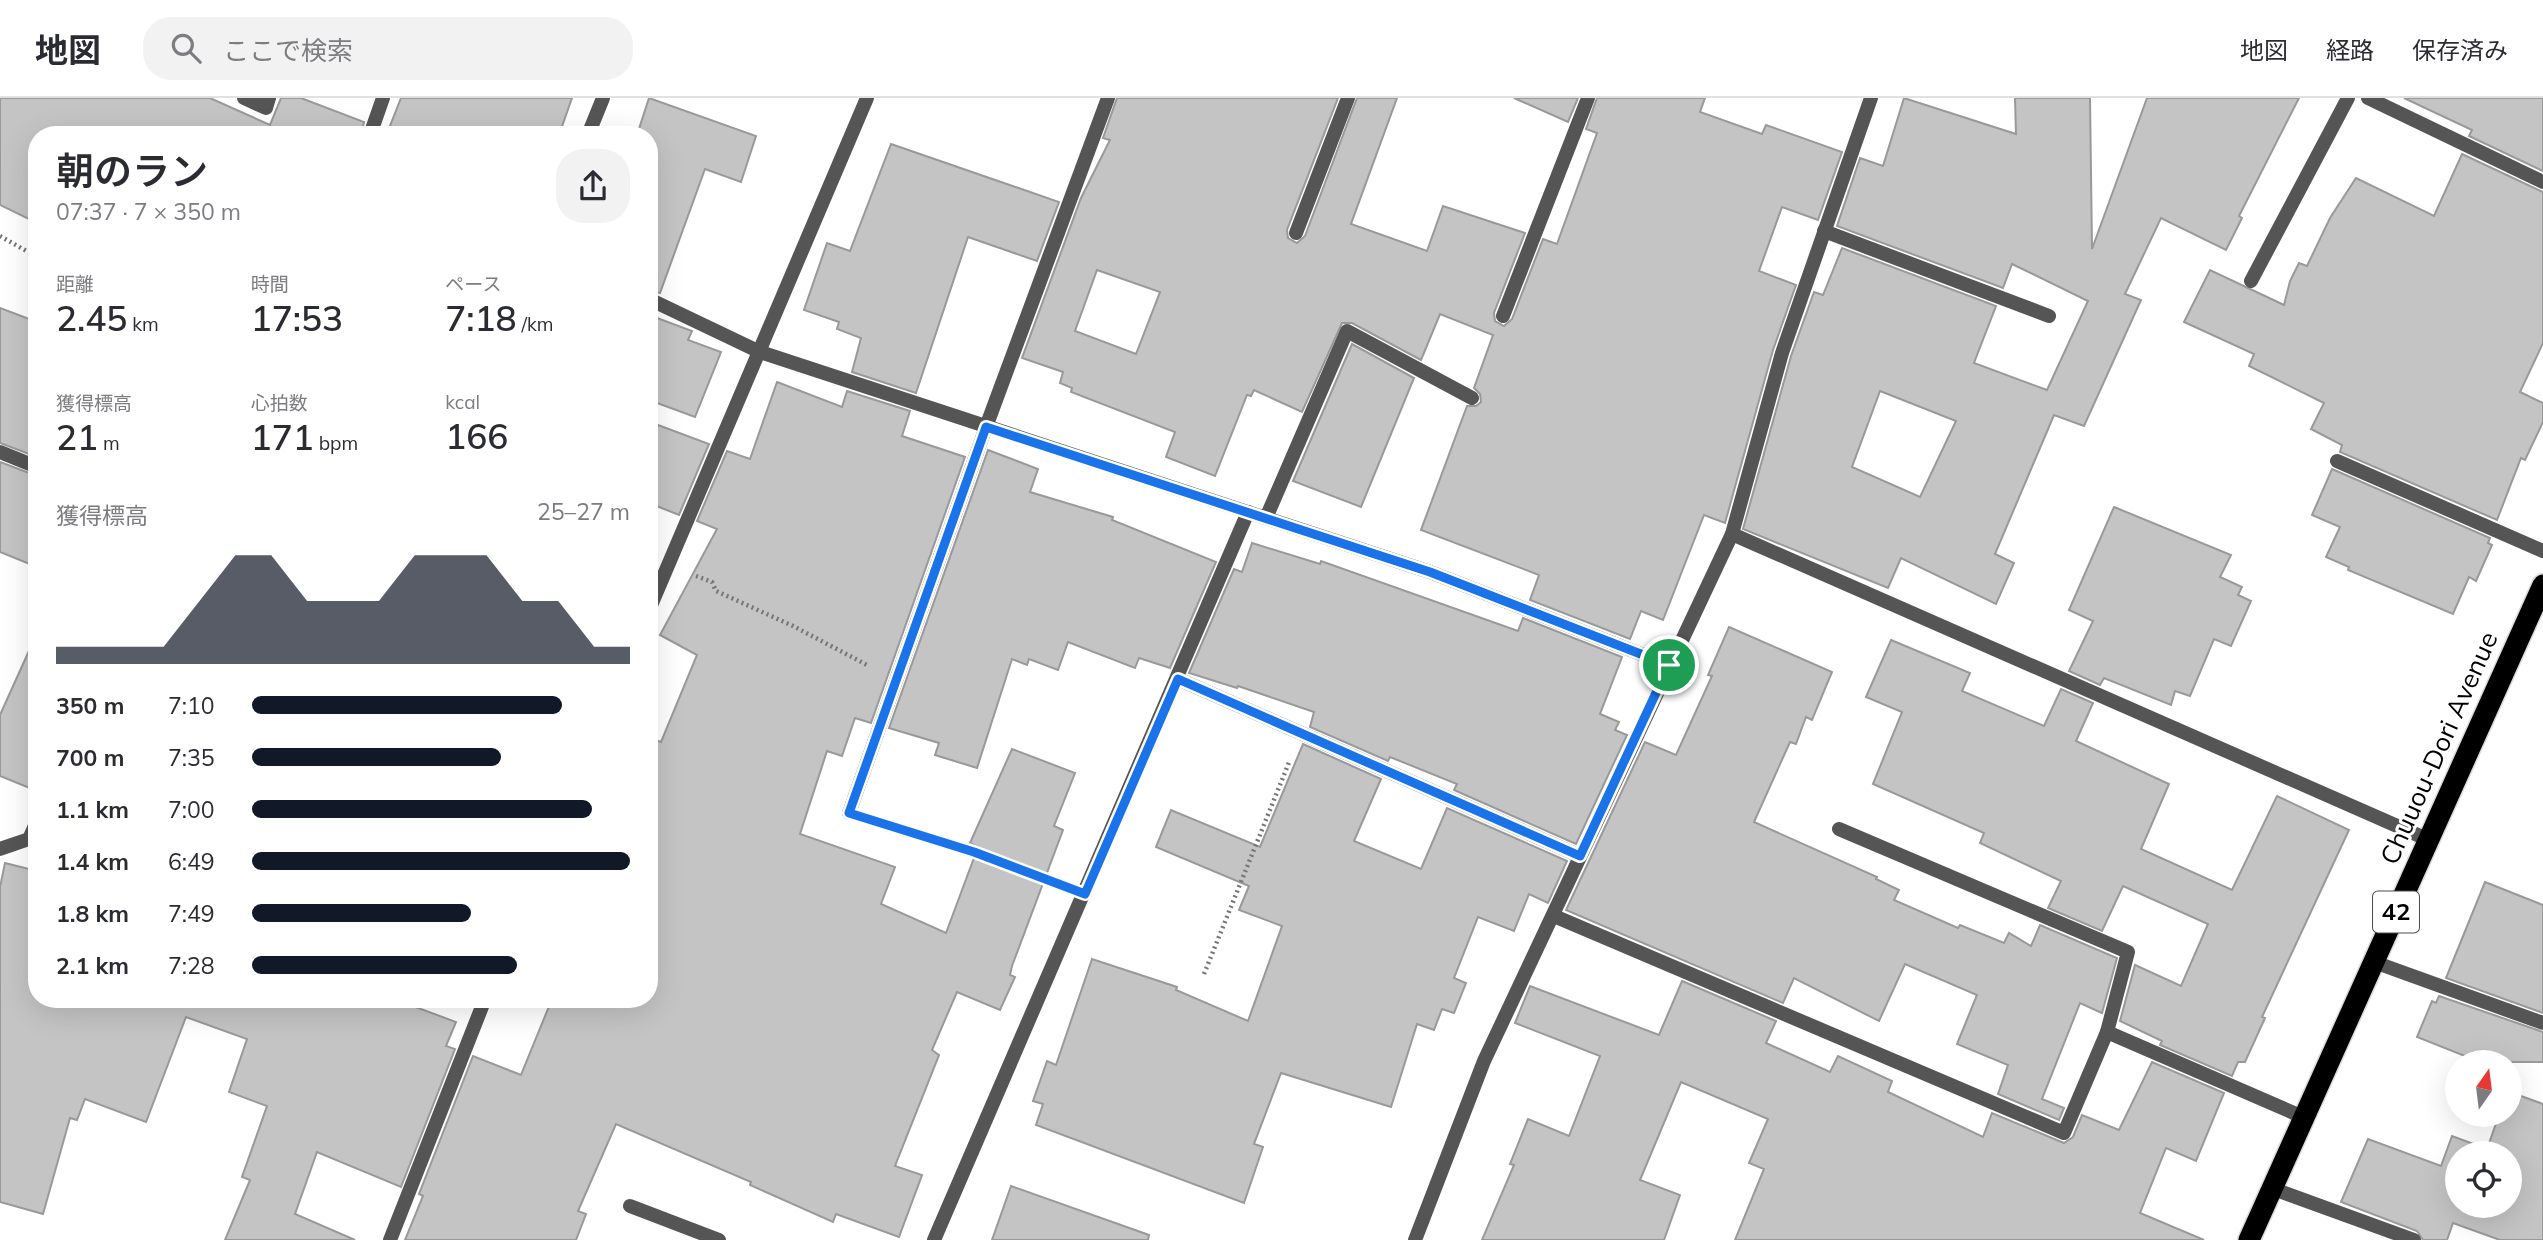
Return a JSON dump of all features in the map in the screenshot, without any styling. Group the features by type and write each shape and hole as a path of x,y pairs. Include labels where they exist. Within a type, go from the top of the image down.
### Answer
{"highway":[{"name":"Chuuou-Dori Avenue","path":"2249,1240 2543,584"}],"street":[{"path":"244,98 266,108 269,98"},
{"path":"373,126 383,98"},
{"path":"592,126 603,98"},
{"path":"658,589 867,98"},
{"path":"849,813 898,682 986,427 1108,98"},
{"path":"1296,233 1348,98"},
{"path":"1503,316 1588,98"},
{"path":"1415,1240 1484,1061 1732,534 1782,353 1871,98"},
{"path":"2251,281 2348,98"},
{"path":"2368,98 2385,102 2543,182"},
{"path":"1824,231 2049,316"},
{"path":"658,303 760,352 1430,572 1669,665"},
{"path":"1266,518 1347,331 1472,398"},
{"path":"0,452 28,463"},
{"path":"2337,461 2543,551"},
{"path":"934,1240 1248,512"},
{"path":"1732,534 2428,840"},
{"path":"1178,679 1580,856"},
{"path":"1554,916 2064,1132 2107,1032 2129,952 1839,829"},
{"path":"0,849 28,839"},
{"path":"2374,962 2543,1023"},
{"path":"390,1240 481,1008"},
{"path":"2107,1032 2303,1117"},
{"path":"2271,1188 2414,1240"},
{"path":"630,1206 719,1240"}],"path":[{"path":"0,236 28,252"},
{"path":"669,564 712,582 716,591 793,626 898,682"},
{"path":"1204,974 1300,733"},
{"path":"849,813 974,852 1085,894"}],"building":[{"path":"0,98 210,98 270,125 281,98 301,98 364,122 363,126 28,126 28,219 0,205"},
{"path":"401,98 572,98 562,126 390,126"},
{"path":"649,98 756,136 741,182 705,169 660,293 658,126 640,126"},
{"path":"1117,98 1338,98 1287,230 1288,238 1297,243 1305,236 1357,98 1397,98 1351,224 1427,251 1443,206 1525,233 1494,313 1495,321 1504,326 1512,319 1543,239 1557,244 1597,133 1586,129 1597,98 1705,98 1700,112 1762,134 1766,125 1842,152 1818,220 1782,207 1759,271 1796,285 1773,350 1725,523 1704,515 1663,620 1641,611 1630,639 1530,600 1539,575 1421,530 1467,406 1476,406 1481,402 1480,394 1474,388 1493,335 1440,314 1421,360 1352,323 1342,323 1302,412 1254,390 1251,396 1247,395 1215,476 1166,457 1175,432 1071,392 1072,388 1060,383 1063,372 1022,358 1081,198 1110,140 1103,138","holes":["1097,270 1160,292 1136,354 1075,331"]},
{"path":"1514,98 1578,98 1568,122"},
{"path":"1904,98 2016,134 2015,98 2090,98 2092,249 2147,98 2299,98 2239,216 2242,218 2226,250 2161,218 2125,294 2141,300 2084,426 2054,415 1995,554 2014,563 1996,604 1901,558 1888,588 1743,529 1791,356 1814,292 1823,295 1842,248 1996,306 1974,363 2047,390 2088,301 2012,264 2003,288 1837,226 1860,158 1883,166","holes":["1880,391 1956,421 1920,497 1852,467"]},
{"path":"2404,98 2543,98 2543,171 2469,136 2472,130"},
{"path":"891,144 1059,202 1037,261 968,237 916,393 852,372 861,338 837,329 839,322 804,310 827,243 850,251"},
{"path":"2462,154 2543,192 2543,343 2520,392 2543,403 2543,422 2525,460 2521,458 2497,520 2340,452 2342,445 2311,429 2324,403 2249,366 2254,354 2184,322 2210,270 2284,305 2290,281 2299,263 2307,266 2330,218 2356,178 2434,216"},
{"path":"0,308 28,319 28,454 0,443"},
{"path":"658,318 692,331 688,340 721,352 695,417 658,403"},
{"path":"1352,344 1414,378 1361,507 1293,481"},
{"path":"777,382 842,407 847,391 910,411 902,436 965,457 871,723 855,718 842,756 827,751 800,834 895,867 881,904 946,933 978,847 970,843 1012,749 1075,773 1054,826 1063,830 1012,966 1010,975 1015,977 1000,1010 957,992 932,1050 939,1055 895,1166 922,1175 899,1237 836,1214 833,1222 750,1185 751,1182 616,1124 578,1211 586,1214 576,1240 405,1240 423,1196 419,1194 473,1056 521,1075 548,1008 658,1008 658,741 661,742 697,655 660,635 717,529 697,521 727,451 750,459"},
{"path":"658,425 709,444 679,515 658,507"},
{"path":"988,450 1038,469 1030,492 1113,517 1112,520 1216,562 1170,668 1139,658 1135,668 1068,642 1058,670 1029,659 1027,665 1012,659 977,768 935,755 939,743 889,728"},
{"path":"0,462 28,473 28,563 0,552"},
{"path":"2332,469 2490,538 2488,543 2492,545 2476,581 2469,577 2453,614 2348,570 2349,567 2326,557 2340,527 2312,515"},
{"path":"2114,507 2231,555 2220,577 2242,587 2238,595 2251,601 2231,646 2214,639 2190,696 2175,691 2171,705 2104,678 2100,685 2069,671 2093,621 2069,610"},
{"path":"1252,543 1320,564 1321,561 1518,631 1523,618 1622,657 1600,714 1619,722 1615,730 1627,735 1576,844 1454,790 1457,784 1390,757 1388,761 1310,727 1314,712 1238,686 1237,688 1189,673 1234,569 1242,572"},
{"path":"1729,627 1832,672 1812,720 1806,717 1796,744 1790,742 1754,822 1877,877 1876,879 1899,890 1894,900 1958,928 1960,925 2004,943 2009,933 2031,946 2040,925 2117,958 2102,1013 2080,1003 2042,1099 2064,1108 2059,1120 1998,1094 2008,1065 1957,1044 1977,995 1905,964 1879,1021 1794,978 1783,1003 1566,910 1645,742 1676,755 1712,676 1708,675"},
{"path":"1891,640 1970,673 1962,691 2044,726 2061,689 2093,703 2076,741 2169,784 2141,849 2232,890 2277,796 2349,830 2262,1017 2265,1018 2245,1062 2238,1062 2232,1076 2160,1045 2162,1041 2120,1021 2135,965 2181,986 2208,924 2123,886 2102,931 2048,908 2061,881 1980,843 1984,833 1873,784 1902,712 1866,697"},
{"path":"28,653 28,787 0,776 0,715"},
{"path":"1303,744 1381,779 1354,841 1421,869 1447,808 1567,861 1548,903 1529,894 1514,931 1478,917 1454,978 1466,983 1454,1013 1442,1009 1434,1030 1417,1024 1391,1107 1281,1073 1254,1144 1263,1147 1244,1203 1036,1125 1043,1104 1033,1101 1047,1061 1056,1065 1092,959 1177,987 1176,990 1248,1021 1282,926 1239,910 1249,886 1156,847 1171,810 1260,847"},
{"path":"5,863 28,869 28,1008 418,1008 456,1022 446,1046 455,1049 401,1187 317,1152 295,1214 355,1240 225,1240 250,1180 242,1177 267,1106 229,1092 247,1039 186,1017 146,1122 85,1099 77,1120 70,1118 43,1214 0,1202 0,887"},
{"path":"2485,882 2543,905 2543,1013 2446,978"},
{"path":"1682,981 1776,1021 1766,1043 1830,1072 1838,1056 1892,1081 1888,1092 1983,1137 1992,1113 2064,1143 2073,1137 2082,1115 2119,1130 2152,1062 2224,1093 2196,1161 2166,1148 2140,1213 2204,1240 1735,1240 1764,1169 1749,1163 1768,1119 1681,1082 1640,1180 1680,1195 1664,1240 1482,1240 1514,1165 1510,1164 1528,1119 1569,1136 1600,1056 1515,1023 1530,986 1659,1035"},
{"path":"2439,996 2543,1032 2543,1062 2522,1062 2522,1050 2450,1050 2417,1037 2432,1001 2436,1003"},
{"path":"2522,1096 2543,1104 2543,1240 2500,1240 2453,1223 2447,1240 2423,1240 2417,1231 2341,1202 2368,1139 2441,1166 2445,1155 2445,1218 2522,1218 2522,1141 2490,1141 2495,1127 2522,1127"},
{"path":"2452,1136 2465,1141 2450,1141"},
{"path":"1011,1186 1149,1235 1148,1240 992,1240"}],"route":[{"path":"986,427 1430,572 1669,665 1580,856 1178,679 1085,894 974,852 849,813 898,682 986,427"}]}
